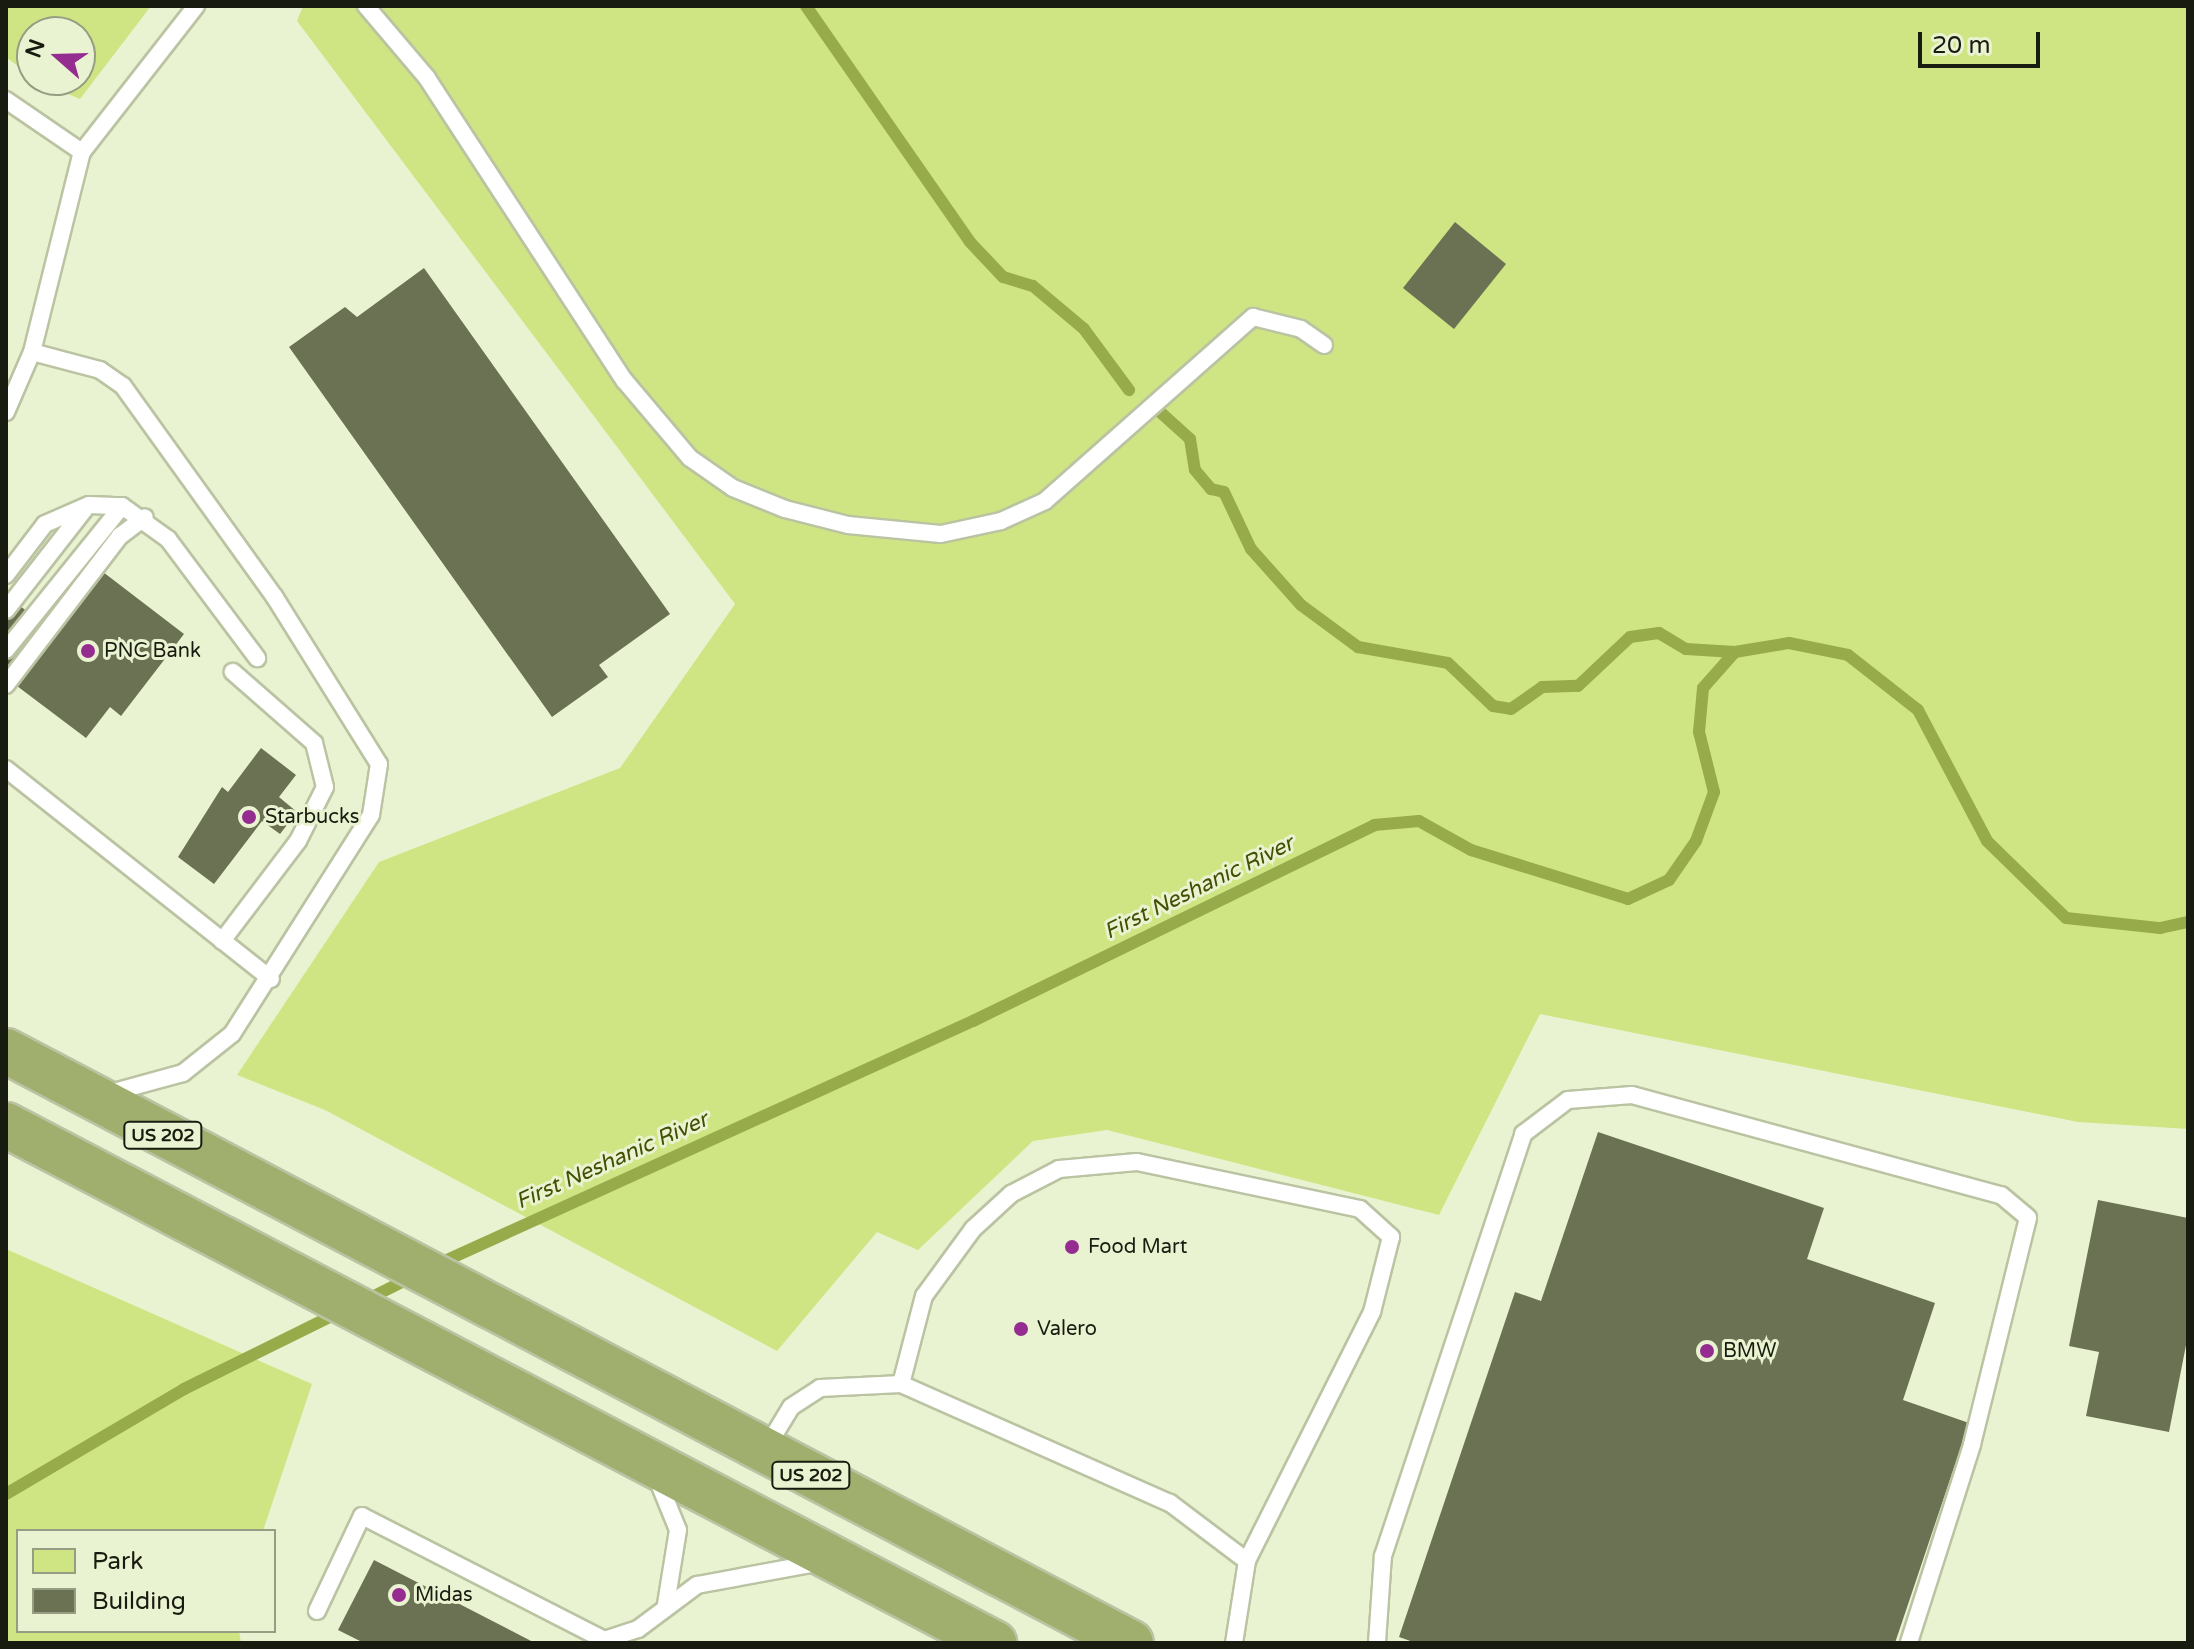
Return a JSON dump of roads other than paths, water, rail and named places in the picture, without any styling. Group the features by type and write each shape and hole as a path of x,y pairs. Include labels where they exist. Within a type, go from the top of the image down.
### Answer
{"highway":[{"name":"US 202","path":"6,1051 1131,1643"},
{"path":"6,1125 654,1469 994,1643"}],"lane":[{"path":"6,412 32,352 82,152 196,6"},
{"path":"366,6 427,78 624,380 690,458 733,488 785,509 848,525 941,534 1001,521 1045,501 1253,317 1301,329 1324,345"},
{"path":"6,100 82,152"},
{"path":"32,352 100,370 123,386 375,748 371,815 271,979 232,1034 183,1073 89,1096"},
{"path":"6,610 89,505"},
{"path":"6,575 45,524 89,505 122,506 145,517 257,658"},
{"path":"6,650 122,506"},
{"path":"6,685 120,536 145,517"},
{"path":"222,941 298,841 325,787 314,743 233,672"},
{"path":"6,769 271,979"},
{"path":"1377,1643 1383,1556 1523,1134 1568,1100 1632,1095 2001,1195 2028,1218 1972,1445 1909,1643"},
{"path":"901,1384 924,1296 973,1229 1011,1194 1059,1169 1137,1162 1360,1209 1391,1237 1372,1312 1247,1561 1234,1643"},
{"path":"765,1451 791,1407 820,1388 901,1384 1170,1503 1247,1561"},
{"path":"654,1469 678,1530 666,1604"},
{"path":"317,1611 362,1516 604,1640 638,1629 666,1604 697,1585 744,1571 839,1562"}],"waterway":[{"path":"806,6 970,242 1003,277 1033,286 1084,329 1129,390"},
{"path":"1159,411 1190,439 1195,470 1211,489 1224,492 1251,549 1301,605 1358,647 1448,663 1493,706 1511,709 1542,687 1578,686 1630,637 1659,633 1686,649 1735,652"},
{"name":"First Neshanic River","path":"436,1265 973,1021 1374,825 1419,821 1471,850 1628,899 1669,880 1696,841 1714,792 1699,732 1703,688 1735,652 1789,643 1848,655 1918,710 1987,841 2066,918 2160,928 2188,922"},
{"name":"First Neshanic River","path":"364,1301 412,1277"},
{"name":"First Neshanic River","path":"6,1494 184,1389 340,1312"}],"place":[{"name":"PNC Bank","path":"88,651"},
{"name":"Starbucks","path":"249,817"},
{"name":"Food Mart","path":"1072,1247"},
{"name":"Valero","path":"1021,1329"},
{"name":"BMW","path":"1707,1351"},
{"name":"Midas","path":"399,1595"}]}
